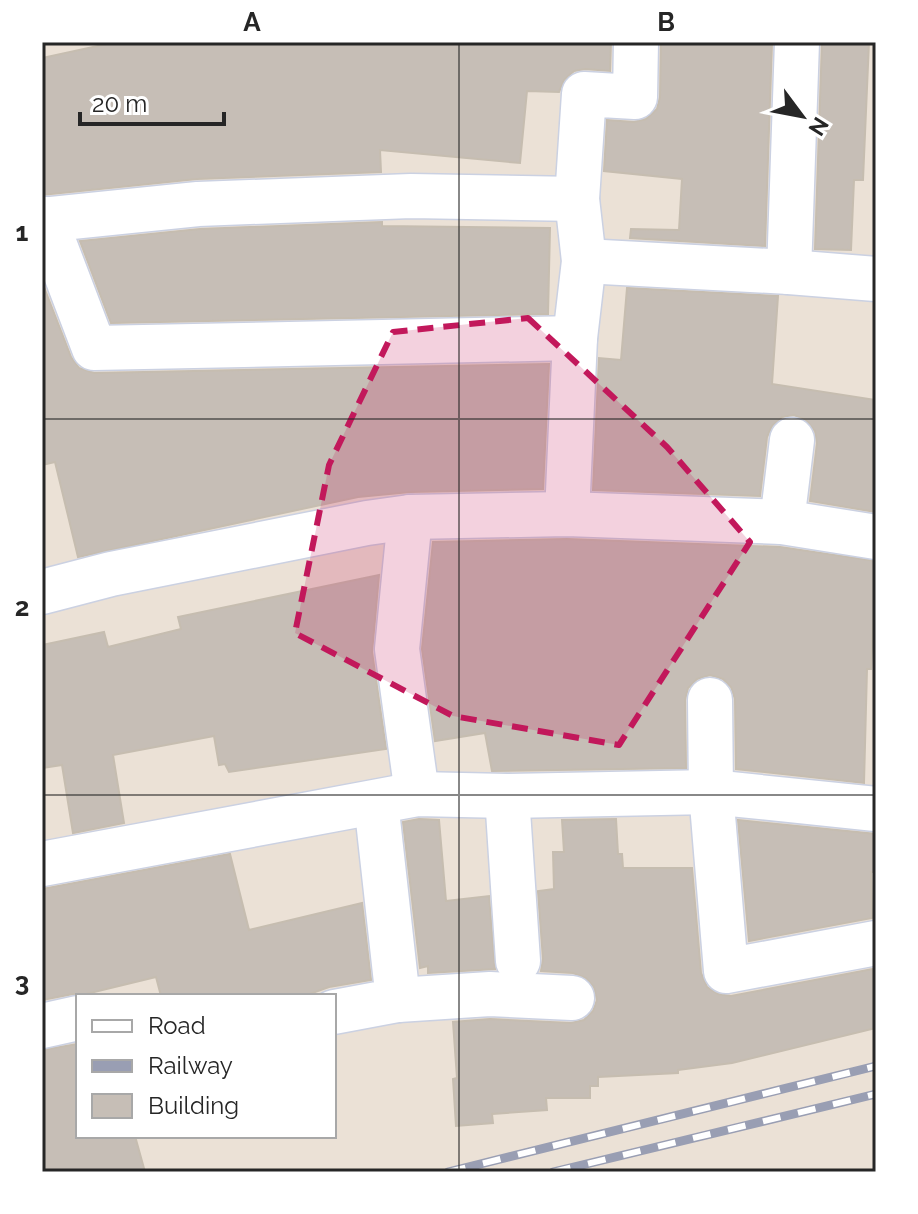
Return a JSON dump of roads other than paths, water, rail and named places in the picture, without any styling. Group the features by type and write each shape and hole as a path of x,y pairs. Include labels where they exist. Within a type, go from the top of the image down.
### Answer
{"street":[{"path":"567,514 575,338 584,261 577,199 584,94 635,97 636,42"},
{"path":"789,272 797,42"},
{"path":"575,338 94,348 43,219 198,204 274,201 411,196 577,199"},
{"path":"584,261 876,279"},
{"path":"782,522 792,440"},
{"path":"42,592 111,574 410,517 567,514 782,522 876,537"},
{"path":"398,1000 397,649 410,517"},
{"path":"710,700 711,792 726,971 876,943"},
{"path":"42,864 396,798 711,792 876,809"},
{"path":"507,796 518,961"},
{"path":"336,1012 398,1000 490,994 572,998"},
{"path":"42,1026 76,1018"}],"railway":[{"path":"448,1172 876,1066"},
{"path":"553,1172 876,1094"}]}
